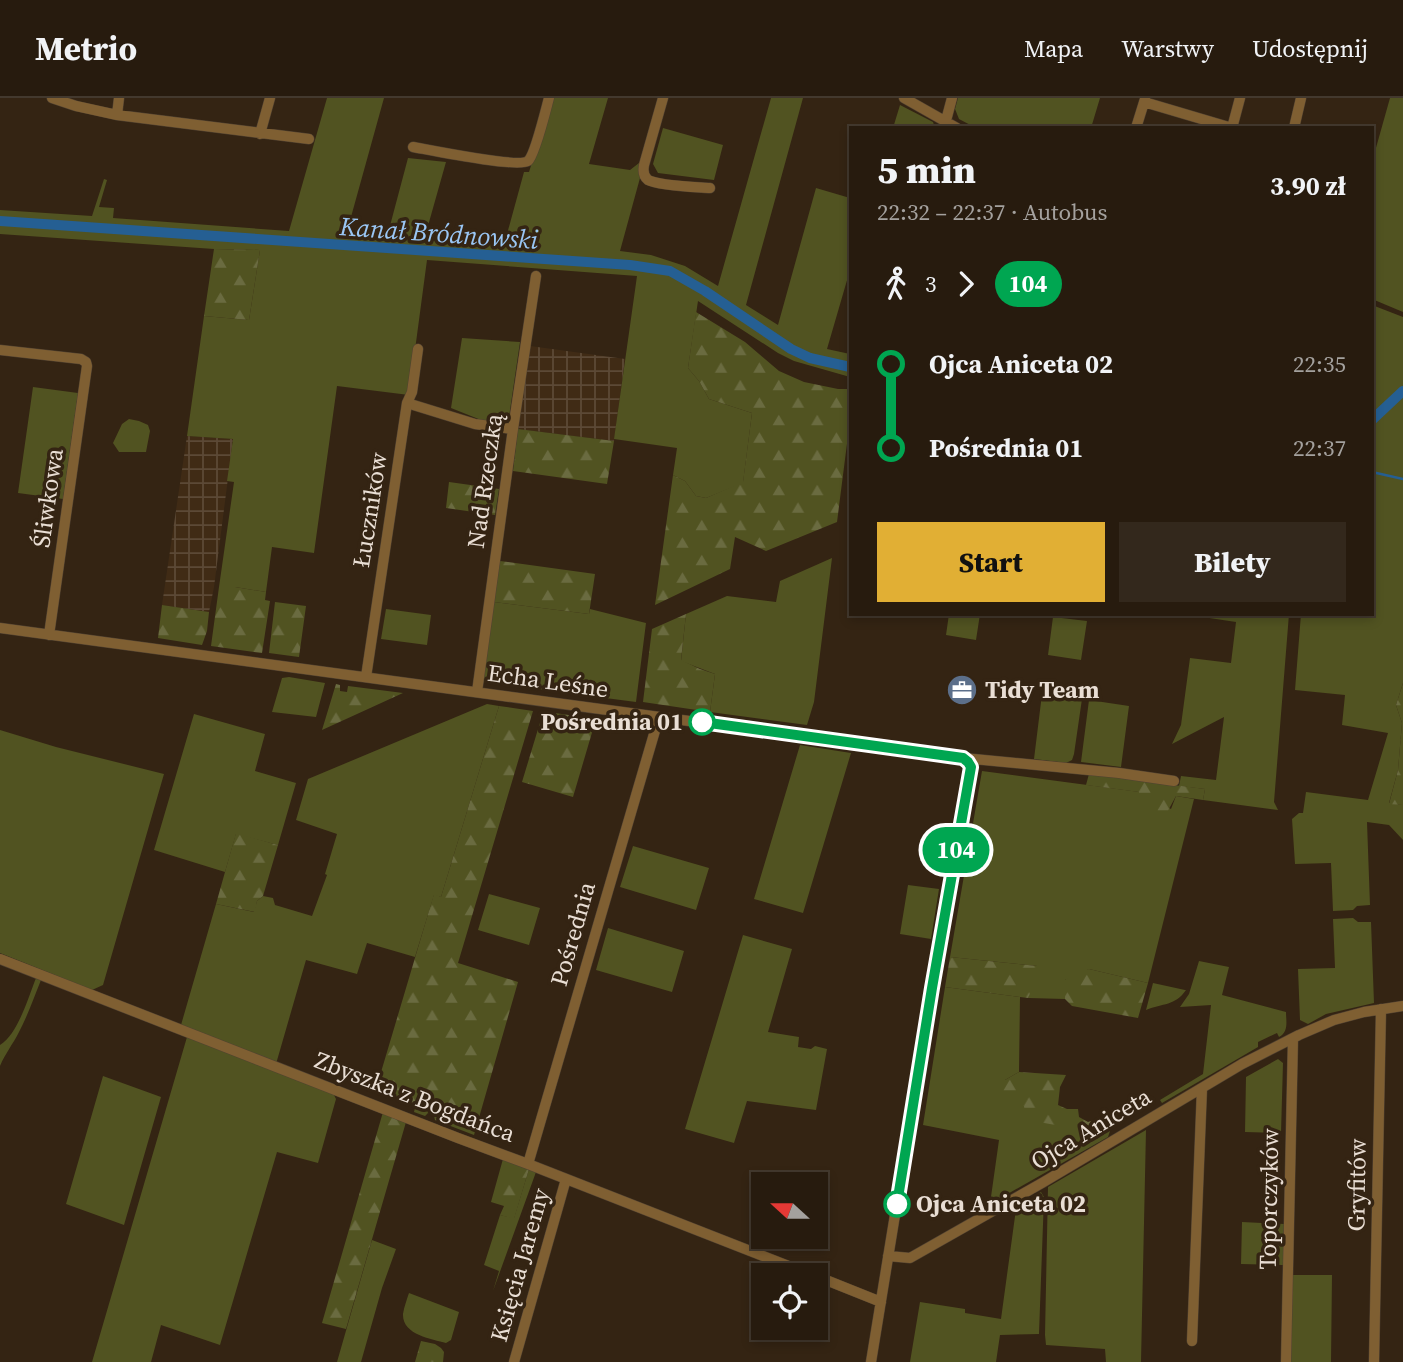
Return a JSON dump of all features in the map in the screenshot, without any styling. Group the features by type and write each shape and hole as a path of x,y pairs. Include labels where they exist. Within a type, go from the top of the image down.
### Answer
{"street":[{"path":"52,98 117,116 309,139"},
{"path":"117,116 119,98"},
{"path":"260,134 270,98"},
{"path":"413,147 477,158 523,162 530,159 549,98"},
{"path":"663,98 643,165 644,175 649,180 678,186 710,188"},
{"path":"904,98 945,125 953,98"},
{"path":"1233,126 1240,98"},
{"path":"1294,126 1301,98"},
{"path":"1137,126 1144,100 1226,126"},
{"name":"Nad Rzeczką","path":"477,692 537,276"},
{"name":"Łuczników","path":"366,677 407,403 412,393 418,349"},
{"name":"Śliwkowa","path":"0,350 81,359 88,366 49,635"},
{"path":"407,403 475,424 513,429"},
{"name":"Echa Leśne","path":"0,628 963,758 1174,781"},
{"name":"Pośrednia","path":"528,1164 659,717"},
{"path":"871,1362 971,767 963,758"},
{"name":"Zbyszka z Bogdańca","path":"0,959 782,1263"},
{"name":"Ojca Aniceta","path":"888,1256 910,1258 1042,1183 1242,1063 1293,1038 1334,1020 1403,1006"},
{"name":"Gryfitów","path":"1374,1362 1381,1009"},
{"name":"Toporczyków","path":"1286,1362 1293,1038"},
{"path":"1192,1340 1202,1088"},
{"name":"Księcia Jaremy","path":"514,1362 566,1179"},
{"name":"Zbyszka z Bogdańca","path":"828,1281 881,1302"}],"shaded area":[{"path":"530,346 625,359 614,441 518,429"},
{"path":"187,436 233,439 209,612 162,605"}],"green space":[{"path":"327,98 384,98 346,235 387,237 408,158 446,162 424,240 504,245 524,172 529,172 552,98 608,98 589,164 630,170 639,163 640,178 620,251 651,255 685,266 718,286 771,98 803,98 746,305 778,325 816,188 849,198 849,273 827,349 849,354 849,377 794,361 778,353 698,301 688,368 709,399 752,413 743,483 706,498 696,496 685,481 673,475 677,448 614,439 637,276 427,260 409,395 337,386 314,553 272,547 266,592 219,587 234,482 227,481 233,439 187,436 204,316 249,320 260,250 0,234 0,210 92,216 104,179 107,180 99,207 114,208 113,218 289,231"},
{"path":"958,98 1100,98 1092,126 972,126 959,119 955,109"},
{"path":"1390,98 1403,98 1403,312 1374,300 1374,155"},
{"path":"900,105 933,122 934,126 894,126"},
{"path":"663,128 723,145 714,180 658,173 653,164"},
{"path":"214,249 260,250 249,320 204,316"},
{"path":"1374,306 1403,317 1403,683 1396,705 1402,723 1398,770 1389,803 1403,805 1403,840 1389,825 1367,822 1370,905 1357,906 1353,910 1333,911 1331,863 1295,864 1292,819 1303,813 1306,792 1368,800 1388,733 1342,725 1345,695 1295,690 1301,616 1374,616"},
{"path":"696,312 745,342 779,371 804,382 849,389 849,428 837,522 766,551 735,537 730,569 655,605 673,475 685,481 696,496 706,498 743,482 752,413 709,399 688,368"},
{"path":"462,338 520,342 509,417 504,421 481,420 451,408"},
{"path":"33,387 78,393 63,499 18,493"},
{"path":"129,419 148,425 150,431 146,452 119,452 113,443 122,424"},
{"path":"518,429 614,441 607,484 513,471"},
{"path":"449,482 499,489 495,515 446,508"},
{"path":"832,558 814,702 807,725 710,712 715,674 681,661 686,614 727,596 776,602 780,581"},
{"path":"500,561 595,574 589,614 494,602"},
{"path":"219,587 266,592 265,600 270,601 262,653 211,646"},
{"path":"275,602 306,606 299,657 269,653"},
{"path":"494,602 589,614 590,609 646,623 636,702 483,682"},
{"path":"162,605 209,612 202,645 158,638"},
{"path":"386,609 431,615 427,645 381,639"},
{"path":"686,614 681,660 715,674 710,712 643,702 652,629"},
{"path":"949,616 980,616 976,640 946,635"},
{"path":"1196,616 1289,616 1274,802 1278,810 1203,800 1205,789 1179,786 1181,776 1216,780 1224,717 1172,744 1181,725 1190,658 1231,663 1236,622"},
{"path":"1053,617 1087,621 1081,660 1048,655"},
{"path":"282,678 325,683 316,717 272,712"},
{"path":"1403,683 1403,805 1389,804 1398,770 1402,723 1396,705"},
{"path":"336,684 340,685 340,691 347,692 348,686 403,693 322,730"},
{"path":"1042,694 1082,699 1074,754 1072,760 1066,763 1034,759"},
{"path":"1089,700 1129,706 1121,767 1081,762"},
{"path":"487,704 499,706 441,897 434,895 415,957 367,943 357,974 306,960 276,1064 181,1025 216,904 254,912 257,901 263,896 273,898 275,905 312,916 327,875 325,874 337,834 296,820 308,779"},
{"path":"499,706 533,711 458,963 518,982 474,1135 435,1120 434,1115 428,1113 425,1116 414,1112 416,1104 376,1089 434,894 441,897"},
{"path":"548,712 596,719 573,797 522,782 542,716"},
{"path":"194,714 265,734 255,771 296,783 278,845 236,834 225,872 154,850"},
{"path":"0,730 164,774 103,985 92,990 0,953"},
{"path":"800,745 851,753 803,913 754,899"},
{"path":"982,771 1140,792 1171,809 1176,796 1194,799 1148,983 1089,969 1065,980 1065,999 1028,998 1037,966 950,957"},
{"path":"1089,774 1205,789 1203,800 1176,796 1164,818 1157,818 1144,812 1139,792 1086,785"},
{"path":"236,833 278,845 263,896 257,901 255,912 216,904"},
{"path":"633,846 709,868 696,910 620,887"},
{"path":"908,885 939,889 931,939 900,934"},
{"path":"489,894 540,908 529,945 478,930"},
{"path":"1353,918 1358,922 1371,922 1374,1003 1326,1014 1308,1024 1300,1020 1298,969 1335,968 1333,919"},
{"path":"608,928 684,951 672,992 596,970"},
{"path":"743,935 792,949 768,1032 799,1037 798,1047 811,1049 815,1046 827,1049 816,1110 747,1101 734,1143 685,1129"},
{"path":"950,957 1037,966 1040,972 1028,998 945,987"},
{"path":"1199,961 1229,967 1222,995 1286,1012 1286,1029 1279,1037 1277,1033 1258,1042 1258,1047 1162,1103 1160,1100 1203,1074 1211,1005 1180,1007 1189,994"},
{"path":"1089,969 1148,983 1138,1018 1072,1006 1065,999 1065,980 1075,972"},
{"path":"36,978 41,980 28,1013 0,1066 0,1045 17,1024"},
{"path":"1153,983 1186,990 1173,1002 1146,1010"},
{"path":"945,987 1020,997 1019,1072 1005,1080 1024,1106 1085,1128 1112,1125 1108,1137 990,1204 999,1140 923,1125"},
{"path":"187,1037 333,1093 336,1099 318,1163 277,1152 220,1345 161,1325 151,1362 92,1362"},
{"path":"1278,1059 1283,1063 1281,1133 1245,1132 1246,1077"},
{"path":"1019,1072 1066,1075 1060,1087 1058,1105 1067,1109 1078,1109 1079,1117 1088,1122 1115,1113 1112,1125 1080,1127 1051,1124 1030,1120 1024,1106 1001,1105 996,1089"},
{"path":"103,1076 161,1097 124,1225 66,1204"},
{"path":"383,1112 406,1122 346,1329 322,1323"},
{"path":"1146,1130 1141,1362 1106,1362 1105,1349 1046,1345 1048,1187"},
{"path":"503,1159 529,1169 514,1219 500,1215 504,1206 491,1202"},
{"path":"529,1169 536,1172 493,1291 499,1271 484,1265 500,1215 514,1218"},
{"path":"1041,1192 1044,1197 1039,1334 1000,1335 996,1362 910,1362 920,1302 965,1309 965,1313 1001,1319 1016,1209"},
{"path":"1242,1222 1284,1224 1283,1265 1241,1264"},
{"path":"372,1240 396,1249 361,1362 337,1362"},
{"path":"1292,1275 1332,1275 1331,1362 1289,1362"},
{"path":"409,1293 459,1312 451,1340 446,1343 426,1338 407,1327 403,1314"},
{"path":"421,1341 441,1348 444,1352 443,1362 415,1362"}],"waterway":[{"name":"Kanał Bródnowski","path":"0,221 630,265 670,271 705,291 791,349 810,358 849,367"},
{"name":"Kanał Bródnowski","path":"1374,418 1403,391"},
{"path":"1374,472 1403,479"}],"bus line":[{"name":"104","path":"702,722 963,758 971,767 897,1204"}],"place":[{"name":"Tidy Team","path":"962,690"},
{"name":"Pośrednia 01","path":"702,722"},
{"name":"Ojca Aniceta 02","path":"897,1204"}]}
